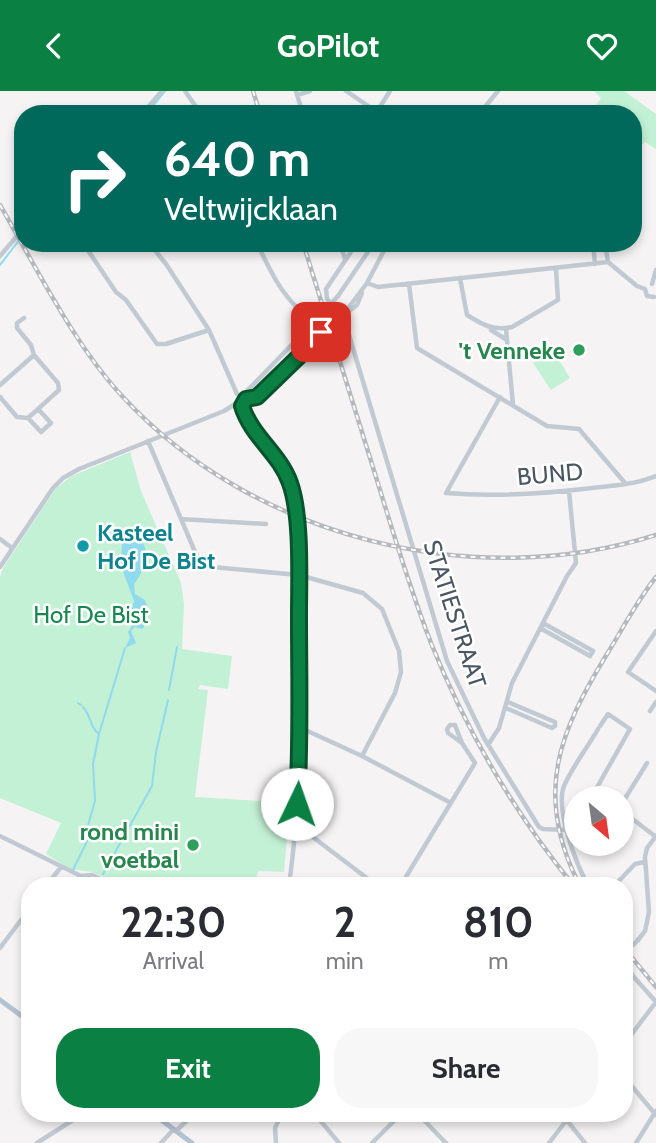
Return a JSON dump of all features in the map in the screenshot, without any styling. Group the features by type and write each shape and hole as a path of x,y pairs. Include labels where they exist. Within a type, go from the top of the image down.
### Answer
{"main road":[{"path":"1,1002 21,1016"},
{"path":"164,1122 192,1143"}],"street":[{"path":"150,105 162,91"},
{"path":"297,93 310,91"},
{"path":"346,91 366,105"},
{"path":"486,105 498,91"},
{"path":"0,256 14,240"},
{"path":"89,252 157,344 166,344 209,330"},
{"path":"156,252 209,330 237,394 245,397 257,397 321,332 318,322 300,309 282,288 261,252"},
{"path":"344,252 345,260"},
{"path":"345,260 351,252"},
{"path":"290,877 296,824 301,728 298,525 291,484 247,422 242,406 245,397 338,296 368,252"},
{"path":"343,315 357,305 383,252"},
{"path":"594,252 595,264"},
{"path":"607,252 608,263"},
{"name":"STATIESTRAAT","path":"345,260 328,285 326,294 343,315 447,661 488,745 539,827 564,830"},
{"path":"367,283 374,286 409,284 608,263 637,286 645,289 654,285 656,270"},
{"path":"490,329 512,327 558,300 556,269"},
{"path":"460,278 467,315 507,340"},
{"path":"409,284 417,348 547,426 579,429 626,484"},
{"path":"645,289 647,296 655,298"},
{"path":"23,318 17,323 17,328 31,345 34,355 58,383 59,390 27,418"},
{"path":"506,329 513,405"},
{"path":"0,385 34,355"},
{"path":"234,404 237,394"},
{"path":"0,397 17,417 27,418 41,432 51,423 38,409"},
{"name":"BUND","path":"500,397 446,493 504,496 569,491 626,484 656,476"},
{"path":"0,567 52,488 63,478 79,469 224,411 234,404 242,406"},
{"path":"148,441 201,566 299,575 363,593 382,609 399,651 401,672 395,693 362,756"},
{"path":"614,470 615,485"},
{"path":"488,745 494,738 507,705 512,683 576,563 569,491"},
{"path":"181,519 266,524"},
{"path":"0,539 12,548"},
{"path":"541,625 593,651 590,656 541,625"},
{"path":"656,631 628,672 656,691"},
{"path":"650,711 656,702"},
{"path":"507,705 555,722 555,726 552,728 507,705"},
{"path":"564,786 608,714 630,729 599,786"},
{"path":"301,728 362,756 449,802"},
{"path":"406,877 475,762 462,743"},
{"path":"633,786 647,763"},
{"path":"633,945 647,924 649,912 644,862 648,848 656,837 634,818"},
{"path":"296,824 366,877"},
{"path":"0,836 81,876 96,877"},
{"path":"574,856 584,877"},
{"path":"622,877 635,863 644,862"},
{"path":"53,877 61,867"},
{"path":"0,948 21,920"},
{"path":"633,980 656,1002 633,1032"},
{"path":"633,1087 656,1113 636,1143"},
{"path":"37,1143 70,1122"},
{"path":"160,1143 184,1122"},
{"path":"276,1143 275,1128 278,1122"},
{"path":"322,1122 339,1143"},
{"path":"372,1143 393,1122"},
{"path":"426,1122 446,1143"},
{"path":"549,1143 565,1122"},
{"path":"569,1122 585,1143"}],"green space":[{"path":"594,91 624,91 656,114 656,149 645,142 642,145 642,105 596,105 601,98"},
{"path":"553,350 570,378 551,390 533,363"},
{"name":"Hof De Bist","path":"130,452 141,491 181,583 184,604 182,649 232,656 228,689 200,685 198,689 208,690 195,797 290,803 284,872 258,871 257,877 104,877 92,872 70,869 46,854 61,823 0,798 0,577 3,568 56,488 72,476"}],"water":[{"path":"130,535 138,538 145,549 145,564 134,584 135,594 145,600 147,606 144,627 135,627 131,631 136,643 125,648 130,638 128,632 134,623 130,616 134,601 121,566 122,541"}],"waterway":[{"path":"153,105 165,91"},
{"path":"0,265 14,247"},
{"path":"169,690 177,647"},
{"path":"73,870 91,833 87,829 95,801 93,764 99,734 125,648"},
{"path":"103,874 152,786 156,752 168,700"},
{"path":"83,707 99,734"}],"railway":[{"path":"253,91 257,105"},
{"path":"0,205 14,230"},
{"path":"27,252 72,330 105,377 123,397 176,446 236,486 301,518 370,541 442,554 515,558 586,552 656,535"},
{"path":"306,252 431,643 460,707 493,769 531,829 567,877"},
{"path":"576,877 564,848 557,818 555,790 558,763 576,709 590,682 656,577"},
{"path":"633,959 656,987"}],"place":[{"name":"'t Venneke","path":"579,350"},
{"name":"Kasteel Hof De Bist","path":"83,546"},
{"name":"rond mini voetbal","path":"193,845"}],"route":[{"path":"297,804 301,728 298,525 291,484 247,422 242,406 246,399 257,397 321,332"}]}
